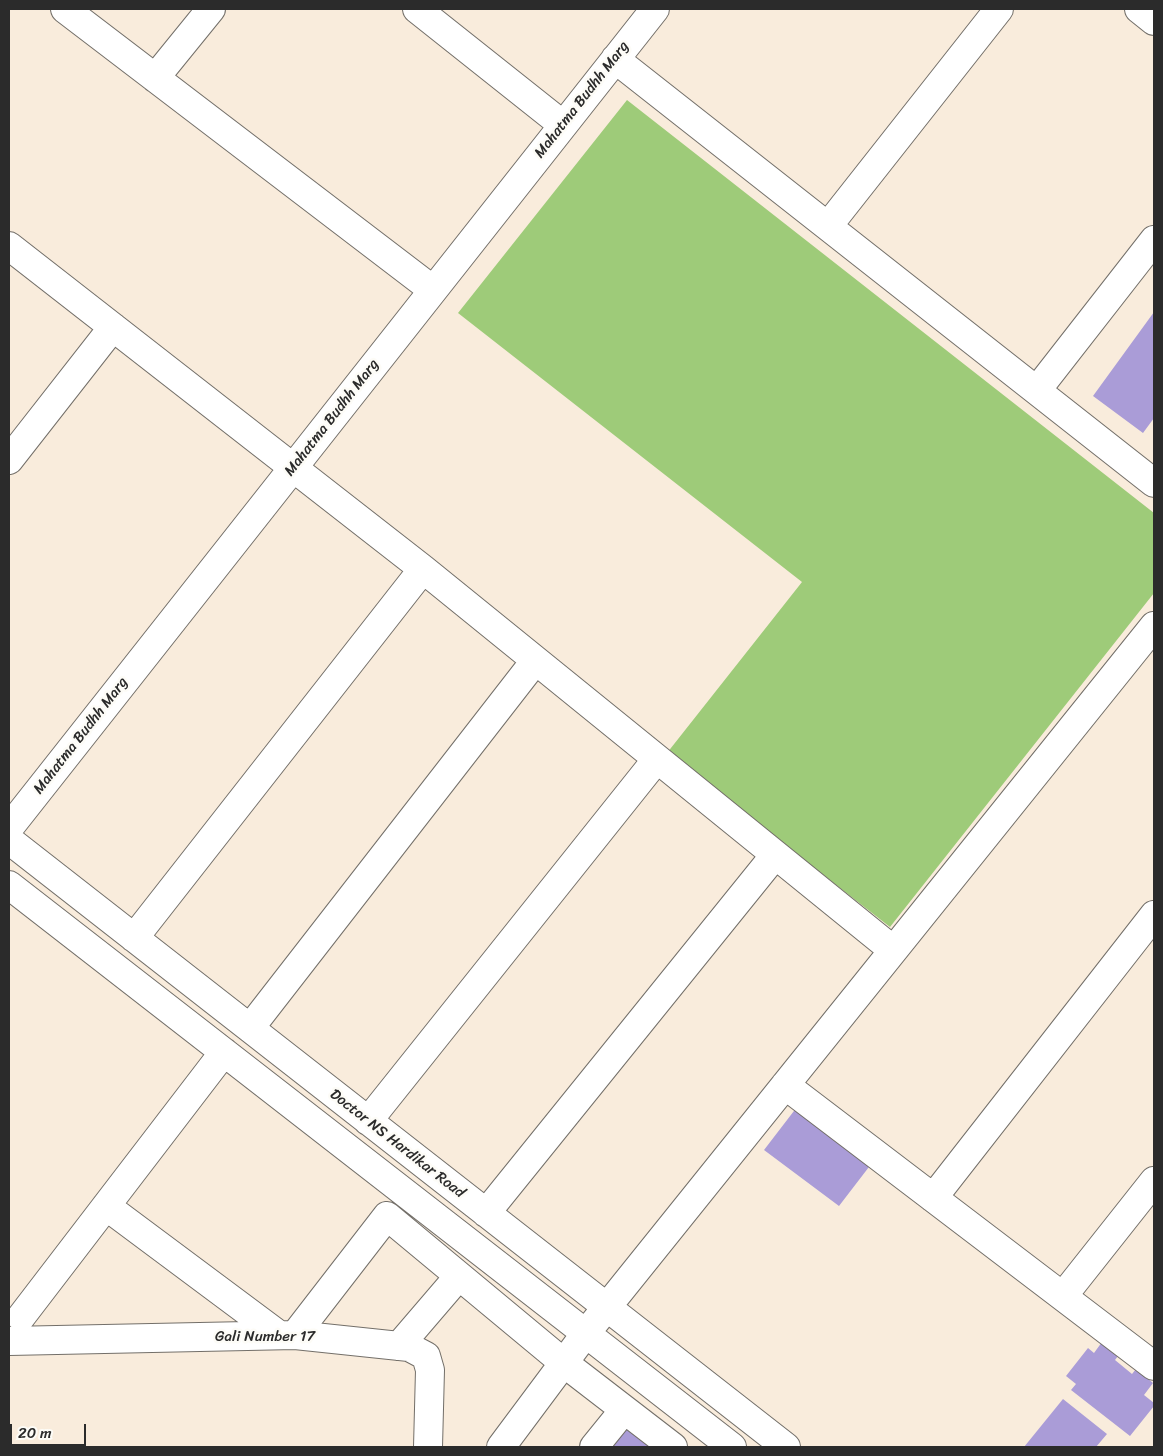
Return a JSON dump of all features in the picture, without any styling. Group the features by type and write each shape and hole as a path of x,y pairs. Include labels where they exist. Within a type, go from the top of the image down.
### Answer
{"street":[{"path":"65,9 433,290"},
{"path":"156,78 211,9"},
{"path":"417,9 563,125"},
{"name":"Mahatma Budhh Marg","path":"9,828 655,9"},
{"path":"828,226 999,9"},
{"path":"1139,9 1154,21"},
{"path":"615,59 1154,483"},
{"path":"1037,390 1154,240"},
{"path":"9,246 423,569 893,950"},
{"path":"9,460 113,327"},
{"path":"134,938 423,569"},
{"path":"501,1447 586,1333 1154,626"},
{"path":"250,1028 536,661"},
{"path":"368,1121 657,759"},
{"name":"Doctor NS Hardikar Road","path":"9,840 786,1447"},
{"path":"486,1213 775,855"},
{"path":"9,885 732,1447"},
{"path":"934,1198 1154,916"},
{"path":"50,1341 15,1312 106,1206 224,1052"},
{"path":"785,1085 1154,1366"},
{"path":"1062,1296 1154,1181"},
{"path":"106,1206 287,1335 387,1216 564,1363 673,1447"},
{"path":"399,1346 459,1276"},
{"name":"Gali Number 17","path":"9,1341 287,1335 409,1347 426,1356 430,1370 428,1447"},
{"path":"594,1447 624,1410"}],"green space":[{"path":"627,100 1154,513 1154,593 890,927 667,753 802,582 458,313"}],"building":[{"path":"1154,312 1154,418 1143,433 1093,396"},
{"path":"797,1107 872,1163 839,1206 764,1150"},
{"path":"1102,1342 1118,1356 1115,1360 1132,1374 1136,1369 1153,1383 1144,1395 1154,1403 1154,1406 1130,1436 1071,1390 1076,1384 1066,1376 1088,1348 1094,1353"},
{"path":"1063,1399 1107,1434 1096,1447 1024,1447"},
{"path":"624,1416 672,1447 604,1447"}]}
